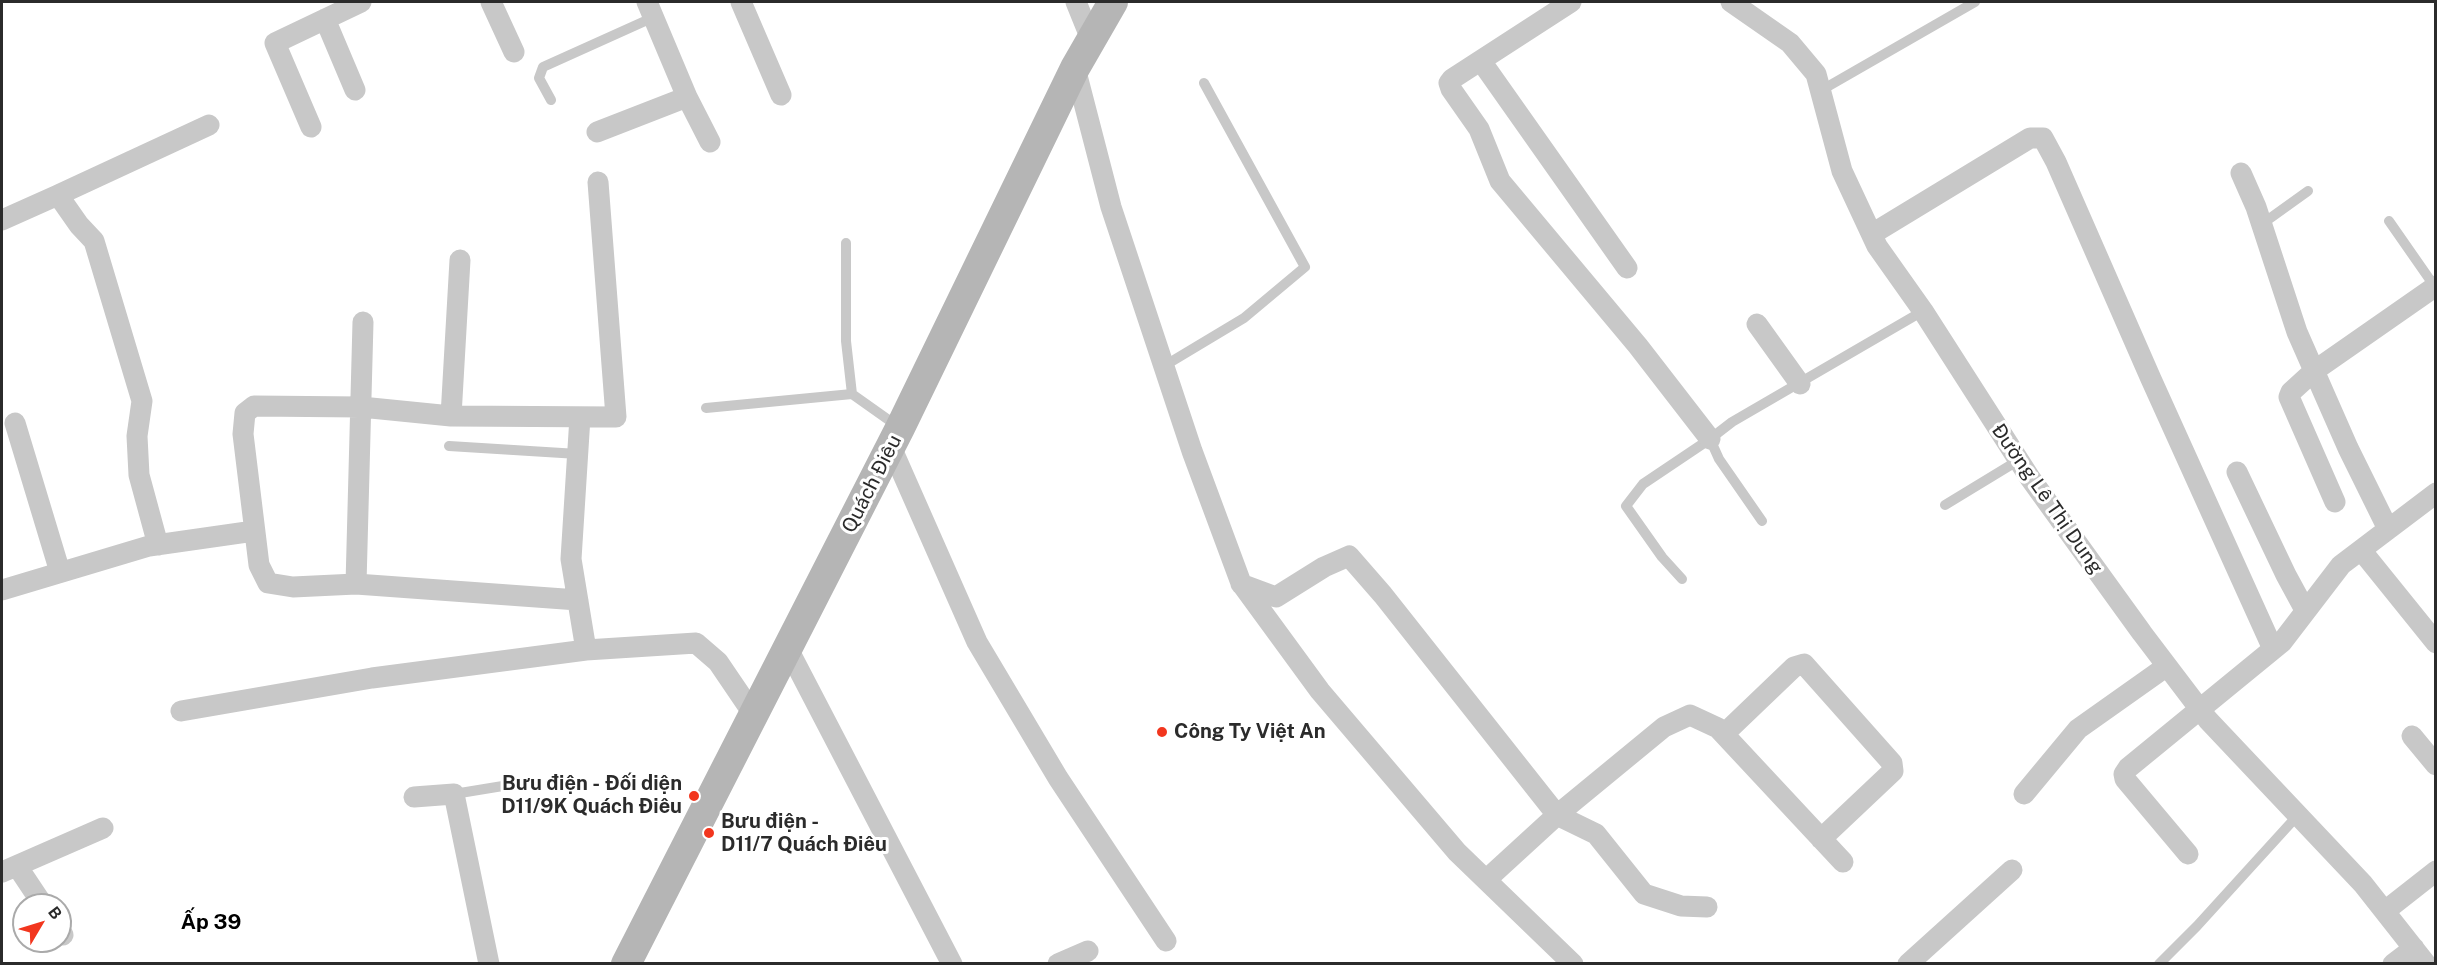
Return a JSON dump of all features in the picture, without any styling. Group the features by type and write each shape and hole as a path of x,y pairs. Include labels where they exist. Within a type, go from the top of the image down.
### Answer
{"main road":[{"name":"Quách Điêu","path":"626,963 896,438 1075,68 1113,2"}],"street":[{"path":"311,127 275,43 361,2"},
{"path":"491,2 514,52"},
{"path":"741,2 782,95"},
{"path":"1077,2 1091,39"},
{"path":"1571,2 1449,83 1479,129 1500,181 1638,346 1710,439"},
{"name":"Đường Lê Thị Dung","path":"1731,2 1790,43 1816,74 1842,171 1877,246 1923,311 2019,460 2167,666 2199,708 2363,884 2420,956"},
{"path":"651,9 687,97 710,142"},
{"path":"326,19 355,90"},
{"path":"1481,61 1627,268"},
{"path":"1075,68 1111,207 1164,366 1241,583 1320,691 1457,852 1572,963"},
{"path":"597,132 687,97"},
{"path":"2,220 209,125"},
{"path":"1872,234 2030,138 2043,138 2056,162 2273,649"},
{"path":"2241,173 2262,224 2297,332 2388,529"},
{"path":"578,600 356,584 293,586 268,583 260,565 254,531 243,434 245,413 255,406 361,407 451,416 616,417 598,182"},
{"path":"58,195 79,225 94,241 142,401 137,436 139,475 158,545"},
{"path":"451,416 460,260"},
{"path":"2335,502 2289,397 2291,392 2314,371 2435,286"},
{"path":"356,584 363,322"},
{"path":"1757,324 1800,384"},
{"path":"580,417 571,559 586,650"},
{"path":"15,423 60,572"},
{"path":"896,438 976,642 1058,778 1166,941"},
{"path":"2237,472 2305,610"},
{"path":"2188,854 2125,779 2124,774 2128,768 2282,642 2341,565 2436,493"},
{"path":"2,590 158,545 254,531"},
{"path":"2361,550 2436,643"},
{"path":"1241,583 1276,597 1324,567 1349,556 1557,815 1596,834 1644,894 1681,906 1707,907"},
{"path":"181,711 372,678 586,650 696,643 718,662 754,715"},
{"path":"788,649 952,963"},
{"path":"1724,734 1794,667 1803,664 1892,763 1893,771 1821,839"},
{"path":"2024,794 2078,729 2167,666"},
{"path":"1486,880 1557,815 1664,727 1690,715 1718,728 1843,862"},
{"path":"2412,736 2433,757"},
{"path":"414,797 454,794 489,963"},
{"path":"32,893 9,869 103,828"},
{"path":"1908,963 2012,870"},
{"path":"2385,911 2436,871"},
{"path":"1058,963 1088,951"},
{"path":"2392,963 2420,956"}],"lane":[{"path":"1820,91 1975,2"},
{"path":"551,100 539,78 543,67 651,9"},
{"path":"1164,366 1244,318 1305,267 1204,84"},
{"path":"2262,224 2308,191"},
{"path":"2389,221 2435,286"},
{"path":"846,243 846,341 852,394 896,438"},
{"path":"1682,579 1662,557 1626,506 1643,484 1732,422 1923,311"},
{"path":"706,408 852,394"},
{"path":"1710,439 1719,459 1762,521"},
{"path":"448,446 578,454"},
{"path":"1946,505 2019,460"},
{"path":"454,794 521,783"},
{"path":"2159,963 2197,926 2298,815"}],"place":[{"name":"Công Ty Việt An","path":"1162,732"},
{"name":"Bưu điện - Đối diện D11/9K Quách Điêu","path":"694,796"},
{"name":"Bưu điện - D11/7 Quách Điêu","path":"709,833"}],"district":[{"name":"Ấp 39","path":"211,923"}]}
